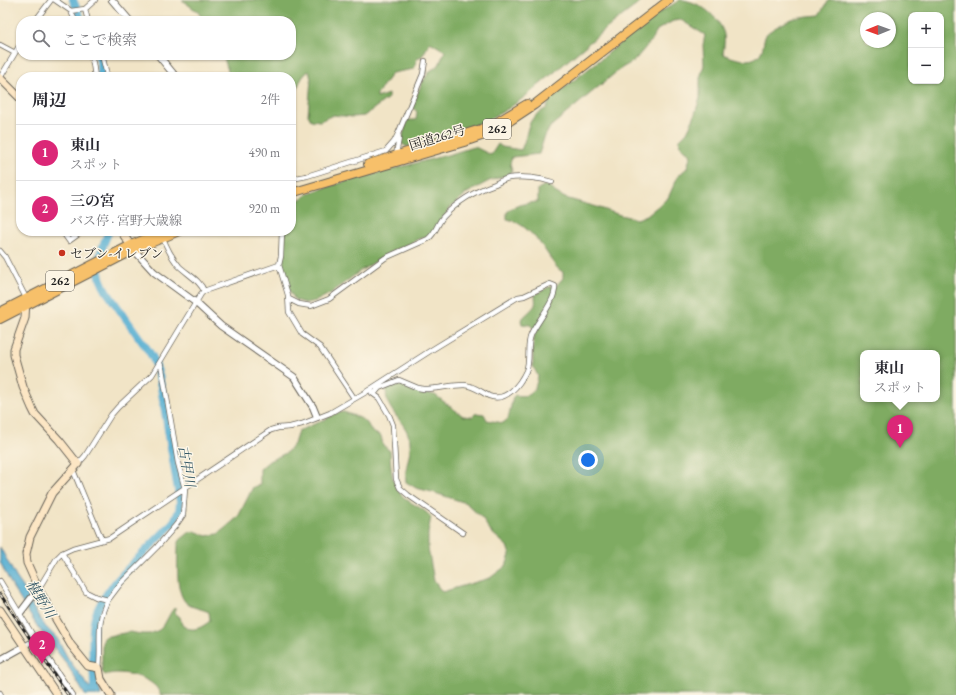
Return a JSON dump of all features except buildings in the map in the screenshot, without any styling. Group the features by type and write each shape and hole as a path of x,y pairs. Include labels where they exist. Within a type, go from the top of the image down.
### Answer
{"highway":[{"name":"国道262号","path":"296,191 465,135 508,116 532,100 660,0"},
{"name":"国道262号","path":"296,187 398,158 446,148 485,135 508,123 534,105 669,0"},
{"name":"262","path":"0,312 26,302 154,236"},
{"name":"262","path":"0,319 26,302"}],"main road":[{"path":"0,78 16,94"},
{"path":"124,236 132,248"},
{"path":"26,302 25,318 14,349 14,355 23,387 36,414 78,464 58,484 52,493 27,545 27,563 38,589 71,645 86,664 96,667 101,679 111,695"},
{"path":"0,610 57,695"}],"street":[{"path":"39,16 51,0"},
{"path":"55,0 72,11 74,16"},
{"path":"72,11 83,9 95,0"},
{"path":"112,0 126,16"},
{"path":"83,9 86,16"},
{"path":"0,45 15,53 0,78"},
{"path":"92,60 95,72"},
{"path":"103,60 106,72"},
{"path":"162,60 172,72"},
{"path":"296,178 386,151 394,142 398,134 423,74 425,61"},
{"path":"398,134 400,139 396,151 398,158"},
{"path":"289,299 299,304 311,306 329,298 385,258 428,239 433,235 440,220 458,203 487,186 508,178 546,180 552,182"},
{"path":"65,236 68,241 76,236"},
{"path":"161,236 169,252 179,266 202,286 204,291"},
{"path":"282,236 279,265 289,299 289,312 292,319 302,334 320,347 354,398"},
{"path":"132,248 154,272 195,302 221,326 294,377 313,406 317,417"},
{"path":"0,251 26,302"},
{"path":"78,464 118,407 152,375 195,302 204,291 251,276 279,265"},
{"path":"20,612 38,589 57,558 62,553 115,535 271,430 302,424 330,413 518,297 524,296 550,284 555,286 555,291 551,301 538,321 529,340 528,363 526,370 516,387 510,393 502,397 495,397 465,385 424,389 399,380 379,388 374,394"},
{"path":"96,667 100,622 107,600 121,583 157,547 181,520 184,507 184,489 178,463 162,369 159,364"},
{"path":"366,392 374,394 379,398 393,425 396,479 400,488 416,502 463,533"},
{"path":"73,470 102,540"},
{"path":"62,553 86,592 90,595 107,600"},
{"path":"0,581 35,639 73,695"},
{"path":"0,660 35,639"}],"green space":[{"path":"182,0 644,0 610,25 533,90 509,108 472,126 407,147 401,143 407,120 416,120 417,112 412,106 422,83 430,71 439,65 445,51 430,42 423,55 417,59 414,69 392,73 377,94 377,98 388,94 388,98 364,116 353,117 333,115 320,121 311,120 308,115 311,79 309,71 302,78 296,93 296,72 228,72 225,60 296,60 296,16 201,16 198,12"},
{"path":"680,0 699,5 710,13 719,23 724,35 723,54 733,58 750,60 759,55 767,33 792,19 820,15 829,0 956,0 956,695 161,695 157,688 149,681 137,676 123,673 105,675 102,672 102,643 104,637 129,632 150,634 159,630 164,625 175,607 175,613 180,617 182,625 189,629 196,629 210,621 209,612 189,605 181,594 178,577 178,545 180,540 190,532 195,531 206,536 218,534 238,517 253,487 260,485 260,469 269,461 286,453 294,444 298,431 336,413 344,412 360,418 367,423 372,432 381,436 383,445 390,451 393,480 399,492 410,502 424,510 431,517 428,533 428,548 434,581 442,592 490,578 506,566 510,555 507,546 490,531 483,519 466,503 416,488 406,482 410,440 405,428 387,401 387,388 396,385 403,385 413,391 435,395 463,416 472,417 476,413 484,414 487,420 503,423 508,419 513,397 515,395 521,396 532,392 536,386 538,376 533,366 535,330 530,325 522,324 521,320 535,305 535,294 557,285 563,278 563,272 556,266 530,232 519,224 507,219 507,212 522,204 538,202 538,189 545,185 565,198 637,219 647,215 668,198 678,176 687,168 691,154 682,148 679,140 687,132 693,120 700,98 700,78 704,65 703,45 705,35 681,20 673,21 657,30 651,41 634,61 620,69 550,127 544,138 539,154 512,157 510,164 512,169 510,174 489,181 467,193 449,209 434,232 395,250 360,271 331,293 316,301 305,303 295,300 289,290 283,271 282,262 285,236 296,236 296,200 302,199 309,193 347,181 470,148 475,147 491,155 498,144 502,147 521,150 531,121 534,117 547,108 550,99 649,19"}],"water":[{"path":"0,547 44,625 57,638 69,660 90,688 93,686 93,679 96,674 101,695 85,695 66,663 37,626 13,588 0,562"}],"waterway":[{"name":"古甲川","path":"73,0 80,16"},
{"name":"古甲川","path":"100,60 101,72"},
{"name":"古甲川","path":"94,687 93,633 95,617 100,605 118,579 174,521 179,511 180,502 159,375 153,358 102,284 98,269 100,254 107,236"}],"railway":[{"path":"0,594 68,695"}],"place":[{"name":"セブン-イレブン","path":"62,253"},
{"name":"東山","path":"900,448"},
{"name":"三の宮","path":"42,664"}],"water label":[{"name":"椹野川","path":"41,599"}]}
